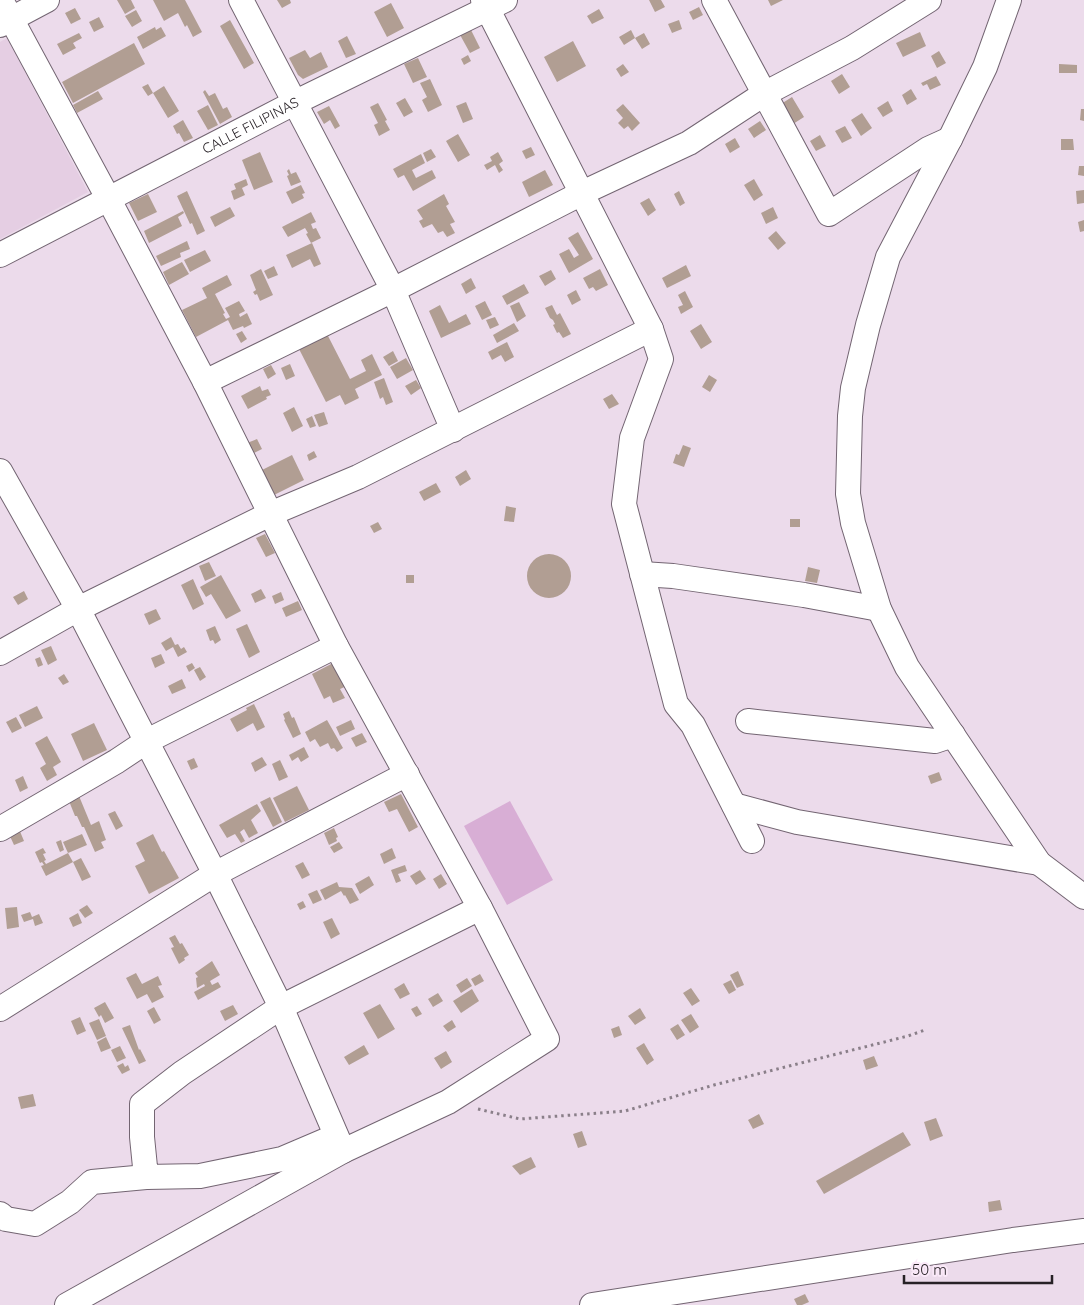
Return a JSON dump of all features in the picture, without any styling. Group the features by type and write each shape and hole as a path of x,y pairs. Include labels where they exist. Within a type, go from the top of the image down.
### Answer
{"street":[{"path":"0,1214 6,1219 35,1224 70,1202 92,1182 146,1177 200,1176 282,1159 339,1143 448,1102 547,1039 480,908 336,646 205,382 108,198 4,14 47,0"},
{"path":"241,0 393,290 453,430"},
{"path":"714,0 829,214 928,149 950,139"},
{"path":"205,382 393,290 582,193 690,143 764,94 852,48 929,0"},
{"path":"1010,0 985,67 888,258 868,325 853,388 850,416 848,494 853,523 880,609 907,667 1039,863 1084,897"},
{"path":"492,3 582,193 651,329 661,359 632,438 624,504 676,704 693,725 752,841"},
{"name":"CALLE FILIPINAS","path":"0,255 492,3"},
{"path":"0,652 78,609 270,514 358,476 453,430 651,329"},
{"path":"0,471 78,609 215,874 281,1007 339,1143"},
{"path":"642,574 673,576 804,595 880,609"},
{"path":"0,829 117,761 147,741 336,646"},
{"path":"748,720 934,741 953,735"},
{"path":"0,1009 215,874 407,774"},
{"path":"734,806 797,822 1039,863"},
{"path":"146,1177 142,1136 142,1104 182,1073 281,1007 480,908"},
{"path":"67,1305 339,1143"},
{"path":"592,1305 1084,1231"}],"path":[{"path":"448,1102 520,1119 625,1111 925,1030"}],"shaded area":[{"path":"7,38 88,192 0,239 0,42"},
{"path":"510,801 553,880 507,905 464,826"}],"building":[{"path":"117,0 131,0 135,8 125,14"},
{"path":"153,0 185,0 202,32 193,37 178,13 164,21"},
{"path":"277,0 290,0 291,3 282,8"},
{"path":"649,0 661,0 665,7 655,12"},
{"path":"768,0 783,0 771,6"},
{"path":"391,3 404,28 387,37 374,12"},
{"path":"699,7 703,15 693,20 689,12"},
{"path":"75,8 81,19 71,24 65,13"},
{"path":"599,9 604,18 592,24 587,16"},
{"path":"136,10 142,21 132,27 125,16"},
{"path":"99,17 104,27 94,32 89,22"},
{"path":"230,20 254,63 244,69 220,26"},
{"path":"679,20 682,29 672,33 668,24"},
{"path":"155,27 156,30 161,27 166,36 143,49 137,37"},
{"path":"470,28 480,48 470,53 459,33"},
{"path":"631,30 635,38 624,45 619,37"},
{"path":"920,32 926,46 903,57 896,43"},
{"path":"79,33 82,38 73,43 76,48 63,55 57,44"},
{"path":"644,33 650,44 642,49 635,38"},
{"path":"347,36 356,54 346,58 338,41"},
{"path":"573,41 586,66 557,82 544,57"},
{"path":"134,43 145,64 73,103 62,82"},
{"path":"305,50 310,58 321,52 328,67 303,79 298,75 289,58"},
{"path":"939,51 946,63 937,68 931,56"},
{"path":"468,55 471,61 464,65 461,59"},
{"path":"418,58 427,77 413,83 404,64"},
{"path":"623,64 629,72 621,77 616,69"},
{"path":"1059,64 1077,65 1077,73 1059,73"},
{"path":"842,74 850,87 839,94 831,81"},
{"path":"936,76 941,85 930,90 927,84 923,86 921,83"},
{"path":"430,79 442,105 428,112 422,100 427,97 420,83"},
{"path":"148,84 153,93 148,96 142,87"},
{"path":"164,86 179,111 168,118 153,93"},
{"path":"911,89 917,99 907,105 902,95"},
{"path":"205,90 209,96 215,93 223,109 227,107 232,117 220,124 203,92"},
{"path":"98,91 103,99 77,113 73,105"},
{"path":"792,97 804,117 793,124 781,104"},
{"path":"405,98 413,112 404,117 396,103"},
{"path":"888,101 893,111 883,117 877,108"},
{"path":"466,102 473,119 463,123 456,106"},
{"path":"378,103 390,130 379,136 374,125 378,123 370,107"},
{"path":"623,104 640,123 632,131 628,126 624,129 618,123 623,118 616,110"},
{"path":"208,105 218,125 208,130 197,111"},
{"path":"329,106 340,126 335,129 330,120 324,124 317,112"},
{"path":"1081,109 1084,109 1084,121 1080,120"},
{"path":"862,113 872,128 861,136 851,120"},
{"path":"183,120 193,138 184,142 173,126"},
{"path":"760,121 766,130 754,138 748,129"},
{"path":"845,126 852,138 842,143 835,131"},
{"path":"458,134 470,155 458,162 446,141"},
{"path":"820,135 826,146 816,151 810,141"},
{"path":"735,138 740,147 730,153 725,144"},
{"path":"1061,139 1073,139 1074,150 1061,150"},
{"path":"531,147 535,155 526,159 522,151"},
{"path":"431,149 436,157 427,162 423,153"},
{"path":"260,152 273,182 254,190 242,160"},
{"path":"498,152 503,161 499,164 503,170 499,173 495,165 487,170 484,165 492,161 490,157"},
{"path":"421,154 425,163 412,170 416,178 432,170 436,178 413,191 404,175 398,178 393,169"},
{"path":"1079,166 1084,166 1084,176 1078,175"},
{"path":"289,169 291,174 296,172 301,182 291,186 287,176 289,175 287,171"},
{"path":"545,170 553,185 529,197 522,182"},
{"path":"246,179 248,185 242,188 245,195 234,200 231,191 236,189 234,184"},
{"path":"754,179 763,195 754,201 744,185"},
{"path":"301,185 305,193 302,194 304,198 292,204 286,192"},
{"path":"1084,190 1084,203 1077,204 1076,191"},
{"path":"187,191 205,231 197,235 177,196"},
{"path":"679,191 685,203 680,206 674,194"},
{"path":"148,194 157,212 138,221 129,203"},
{"path":"444,194 449,204 446,206 455,222 450,224 455,233 447,237 443,231 438,233 432,224 423,228 419,221 423,219 417,210"},
{"path":"649,198 656,210 648,216 640,203"},
{"path":"230,207 235,216 215,227 210,217"},
{"path":"773,207 778,218 766,224 761,213"},
{"path":"183,211 184,213 178,217 182,226 149,243 144,231"},
{"path":"311,212 316,222 311,224 313,229 316,228 321,238 311,243 305,228 288,237 282,227"},
{"path":"1084,220 1084,231 1080,232 1078,222"},
{"path":"776,231 786,243 778,250 768,238"},
{"path":"578,232 593,259 569,273 559,254 569,249 574,258 579,255 568,238"},
{"path":"187,241 190,249 180,253 181,257 161,266 156,256"},
{"path":"312,243 321,264 314,267 310,259 292,268 286,255"},
{"path":"205,250 211,261 190,272 184,260"},
{"path":"182,262 189,274 169,285 163,272"},
{"path":"686,265 691,276 667,288 662,278"},
{"path":"274,266 278,275 268,279 264,271"},
{"path":"261,269 273,295 260,301 257,294 255,295 253,292 256,290 250,275"},
{"path":"600,269 608,285 596,291 593,287 589,289 583,278"},
{"path":"551,270 556,279 545,286 539,276"},
{"path":"227,275 232,285 215,294 225,313 223,314 226,319 230,317 225,308 239,301 245,311 239,314 240,317 247,313 252,324 233,330 228,320 196,337 182,310 207,298 202,288"},
{"path":"471,278 476,288 466,294 461,284"},
{"path":"524,284 529,293 507,305 502,296"},
{"path":"576,290 581,300 572,305 567,295"},
{"path":"685,291 693,307 681,314 678,307 683,305 678,295"},
{"path":"485,301 492,315 482,320 475,306"},
{"path":"519,302 526,316 517,322 510,306"},
{"path":"440,305 449,323 466,314 471,324 441,338 429,311"},
{"path":"552,305 557,315 560,313 571,334 563,338 559,332 557,333 553,325 555,324 545,308"},
{"path":"495,317 499,325 490,329 486,320"},
{"path":"514,323 519,331 497,343 493,335"},
{"path":"701,324 712,342 701,349 690,331"},
{"path":"242,331 247,339 241,343 236,334"},
{"path":"327,334 350,379 366,371 361,360 372,354 382,375 355,389 359,398 345,405 340,395 326,402 299,349"},
{"path":"507,342 514,357 505,362 501,355 492,360 488,352"},
{"path":"393,351 398,361 389,366 383,357"},
{"path":"406,358 413,370 397,379 390,367"},
{"path":"290,364 295,376 286,380 281,368"},
{"path":"271,365 276,374 268,379 263,369"},
{"path":"709,375 717,380 710,392 702,387"},
{"path":"384,378 393,402 386,405 383,397 380,399 374,382"},
{"path":"416,380 421,388 411,395 405,386"},
{"path":"260,386 262,391 268,389 271,395 248,409 241,396"},
{"path":"612,394 619,404 609,409 603,399"},
{"path":"294,407 303,426 292,432 283,413"},
{"path":"324,412 328,424 319,427 314,415"},
{"path":"312,416 316,426 310,428 306,419"},
{"path":"257,439 262,449 252,454 247,443"},
{"path":"683,445 691,448 684,467 673,463 676,454 679,455"},
{"path":"314,451 317,457 309,461 307,455"},
{"path":"292,455 304,480 274,495 262,470"},
{"path":"466,470 471,479 460,486 455,477"},
{"path":"436,483 441,492 424,501 419,492"},
{"path":"506,506 516,508 514,522 504,521"},
{"path":"790,519 800,519 800,527 790,527"},
{"path":"378,522 382,529 374,533 370,526"},
{"path":"265,534 275,553 266,557 256,538"},
{"path":"553,554 565,560 570,567 570,585 565,592 558,597 545,598 533,592 528,585 527,572 533,560 540,555"},
{"path":"209,562 216,576 205,581 199,566"},
{"path":"808,567 820,570 817,583 805,581"},
{"path":"221,575 241,611 226,619 211,594 206,597 200,587"},
{"path":"406,575 414,575 414,583 406,583"},
{"path":"193,579 204,604 193,610 181,585"},
{"path":"261,589 266,598 255,603 251,594"},
{"path":"24,591 28,599 18,605 13,597"},
{"path":"281,592 284,600 275,604 272,596"},
{"path":"298,601 302,610 286,617 282,608"},
{"path":"156,609 161,619 149,625 144,614"},
{"path":"247,624 260,652 249,658 236,629"},
{"path":"215,626 221,640 215,644 213,640 210,641 206,630"},
{"path":"171,637 175,645 178,644 181,649 184,647 187,652 178,657 173,647 166,651 161,643"},
{"path":"51,646 57,660 48,665 41,650"},
{"path":"161,654 165,663 155,668 151,658"},
{"path":"40,657 43,665 38,667 35,659"},
{"path":"335,662 349,685 340,689 345,698 333,703 330,696 324,699 312,674"},
{"path":"192,663 195,668 189,672 186,666"},
{"path":"200,667 206,677 200,681 194,670"},
{"path":"64,674 69,682 63,685 58,678"},
{"path":"182,679 186,688 172,694 168,686"},
{"path":"254,704 265,727 257,731 253,723 237,732 230,719"},
{"path":"37,706 43,718 25,727 19,715"},
{"path":"289,711 292,718 294,717 301,734 293,738 283,714"},
{"path":"16,717 22,728 12,733 6,722"},
{"path":"327,720 343,748 337,752 334,748 331,749 328,743 320,747 315,739 310,742 305,732"},
{"path":"351,720 355,729 340,736 336,727"},
{"path":"94,723 107,750 83,761 71,734"},
{"path":"362,733 367,742 356,747 351,738"},
{"path":"47,736 61,762 53,767 57,775 47,781 40,768 46,764 35,743"},
{"path":"304,747 309,757 301,762 298,757 292,761 289,755"},
{"path":"262,757 267,765 255,772 251,763"},
{"path":"194,758 198,767 191,770 187,761"},
{"path":"280,760 288,777 279,781 272,764"},
{"path":"939,772 942,780 931,784 928,776"},
{"path":"23,776 28,788 20,792 15,780"},
{"path":"297,786 309,810 285,822 273,798"},
{"path":"401,794 418,827 409,832 397,809 389,812 384,802"},
{"path":"79,796 91,825 99,821 106,840 101,842 104,848 95,852 84,827 82,827 77,816 75,816 69,801"},
{"path":"270,797 282,822 273,827 260,802"},
{"path":"257,804 261,811 251,820 258,833 249,838 244,829 240,832 245,841 241,843 235,834 227,838 219,825"},
{"path":"115,811 123,826 116,830 108,814"},
{"path":"334,828 338,837 336,838 337,841 329,845 324,833"},
{"path":"19,829 24,841 14,845 9,834"},
{"path":"82,834 87,845 68,853 63,842"},
{"path":"153,834 179,878 149,894 135,866 145,861 136,843"},
{"path":"61,840 64,850 60,852 56,842"},
{"path":"339,842 343,848 334,853 330,847"},
{"path":"43,848 46,853 43,854 46,864 68,853 73,862 46,876 41,866 44,865 42,862 40,863 35,852"},
{"path":"392,848 396,858 384,864 380,854"},
{"path":"81,858 91,877 82,881 73,862"},
{"path":"303,862 310,875 302,879 295,866"},
{"path":"405,865 407,871 398,874 401,881 396,883 391,870"},
{"path":"420,870 426,879 416,885 410,876"},
{"path":"441,874 447,884 439,889 433,879"},
{"path":"369,876 374,885 360,894 355,884"},
{"path":"337,882 339,887 352,888 359,900 350,904 341,891 325,900 320,890"},
{"path":"317,890 322,900 313,904 308,894"},
{"path":"303,901 306,907 300,910 297,904"},
{"path":"87,905 93,913 85,918 79,910"},
{"path":"17,907 19,927 7,929 5,908"},
{"path":"30,912 32,917 39,914 43,923 35,926 33,919 24,922 21,915"},
{"path":"78,913 82,923 73,927 69,918"},
{"path":"332,918 340,934 331,939 323,922"},
{"path":"175,935 189,955 179,964 171,948 174,947 169,938"},
{"path":"212,961 220,975 210,981 212,985 218,982 221,987 198,1000 194,992 205,986 204,984 197,988 196,978 198,977 195,973"},
{"path":"738,971 744,985 737,988 730,975"},
{"path":"136,973 142,984 158,976 162,985 158,986 164,997 152,1003 147,994 137,999 126,978"},
{"path":"480,974 484,981 475,986 471,979"},
{"path":"467,978 472,986 461,993 456,985"},
{"path":"731,980 736,990 729,994 723,984"},
{"path":"404,983 410,994 400,999 394,989"},
{"path":"691,988 700,1001 692,1006 683,993"},
{"path":"472,989 479,1001 461,1013 453,1001"},
{"path":"438,993 443,1001 433,1007 428,999"},
{"path":"105,1002 114,1018 105,1023 101,1015 99,1017 94,1008"},
{"path":"380,1004 395,1029 378,1039 363,1013"},
{"path":"233,1005 238,1014 225,1021 220,1011"},
{"path":"417,1006 422,1014 416,1017 411,1009"},
{"path":"154,1007 161,1020 154,1024 147,1011"},
{"path":"640,1008 646,1018 635,1025 628,1016"},
{"path":"691,1014 699,1027 690,1033 681,1020"},
{"path":"80,1017 86,1031 77,1035 71,1021"},
{"path":"99,1019 106,1036 97,1040 89,1023"},
{"path":"452,1020 456,1027 448,1032 443,1026"},
{"path":"678,1024 685,1035 677,1040 670,1029"},
{"path":"130,1025 139,1050 146,1061 139,1064 122,1028"},
{"path":"619,1026 622,1035 614,1038 611,1029"},
{"path":"106,1037 111,1048 101,1052 97,1042"},
{"path":"644,1043 654,1060 647,1065 636,1048"},
{"path":"364,1045 369,1054 349,1065 344,1057"},
{"path":"120,1046 126,1058 117,1062 111,1050"},
{"path":"446,1051 452,1062 441,1069 434,1058"},
{"path":"874,1056 878,1066 866,1070 863,1060"},
{"path":"123,1063 125,1067 128,1065 130,1070 122,1074 117,1066"},
{"path":"33,1094 36,1106 21,1109 18,1097"},
{"path":"759,1114 764,1124 753,1129 748,1120"},
{"path":"936,1118 943,1136 930,1141 924,1122"},
{"path":"582,1131 587,1145 578,1148 573,1134"},
{"path":"903,1132 911,1145 824,1194 816,1181"},
{"path":"531,1157 536,1167 520,1175 512,1166"},
{"path":"1000,1200 1002,1210 989,1212 988,1202"},
{"path":"805,1294 809,1302 797,1305 794,1299"}]}
